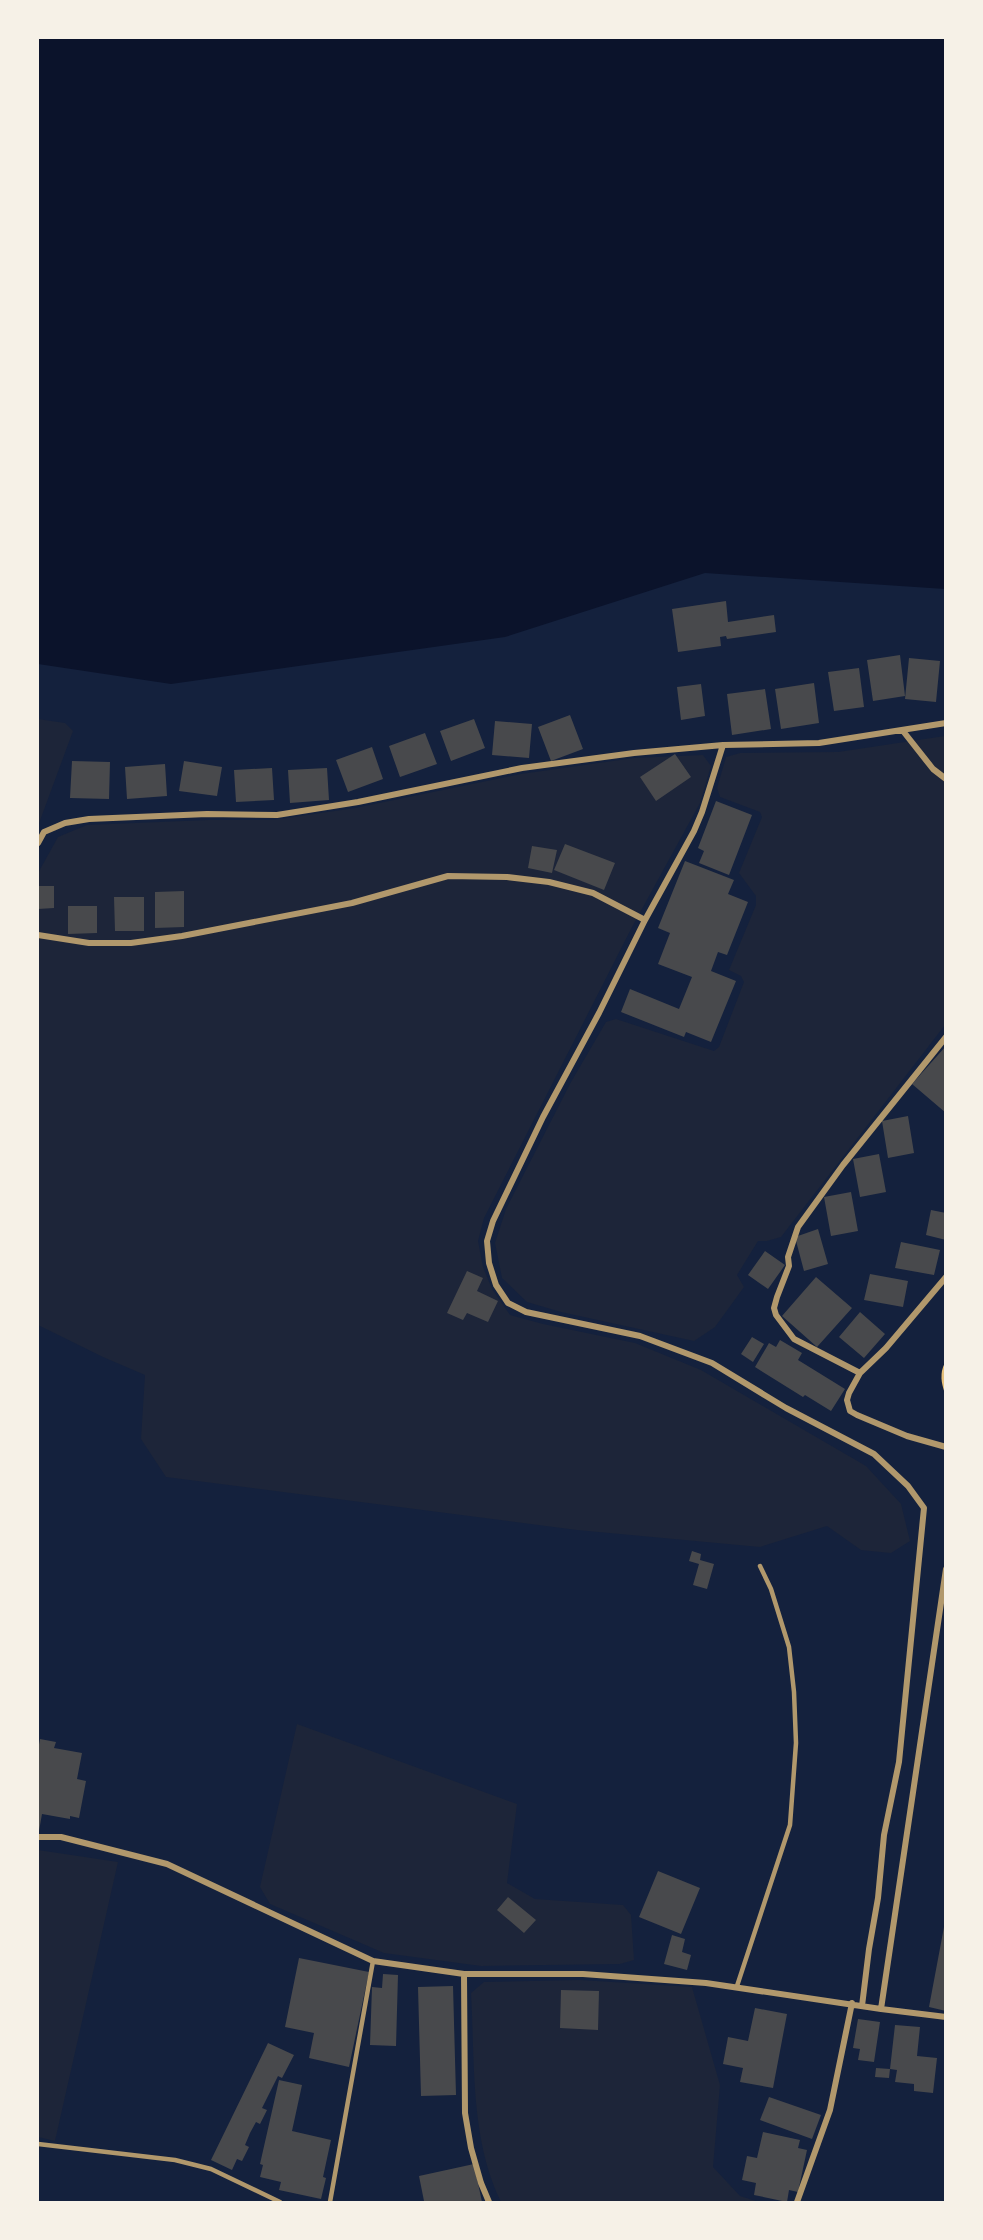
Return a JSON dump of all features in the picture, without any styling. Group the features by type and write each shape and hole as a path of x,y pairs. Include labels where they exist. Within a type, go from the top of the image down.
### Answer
{"street":[{"path":"38,843 44,832 65,823 89,819 207,814 277,814 358,802 522,768 634,753 723,746 819,743 945,723"},
{"path":"903,731 933,769 945,779"},
{"path":"723,746 694,831 543,1117 493,1221 487,1241 489,1263 496,1285 508,1303 526,1312 640,1336 712,1364 786,1408 874,1455 908,1486 924,1508 899,1762 884,1835 878,1898 862,2006"},
{"path":"38,935 89,943 131,943 182,936 352,903 448,876 507,877 549,882 593,893 645,920"},
{"path":"860,1373 794,1339 776,1315 774,1308 789,1266 788,1257 798,1227 843,1165 945,1037"},
{"path":"945,1277 886,1348 860,1373 847,1400 850,1411 907,1436 945,1447"},
{"path":"881,2009 918,1768 945,1569"},
{"path":"38,1837 61,1838 166,1864 373,1960 464,1974 583,1974 737,1986 804,1998 945,2017"},
{"path":"464,1974 465,2113 471,2148 489,2202"},
{"path":"797,2202 830,2110 852,2003"}],"lane":[{"path":"737,1986 790,1825 796,1743 789,1647 771,1589 760,1566"},
{"path":"330,2202 373,1960"},
{"path":"38,2144 175,2160 211,2169 280,2202"}],"path":[{"path":"945,1364 943,1376 945,1392"}],"shaded area":[{"path":"38,38 945,38 945,589 705,573 505,637 171,684 38,664"},
{"path":"38,719 65,723 73,731 38,826"},
{"path":"945,736 945,1025 781,1237 758,1241 737,1275 744,1287 715,1327 694,1341 561,1312 527,1302 502,1278 495,1243 506,1209 571,1082 606,1022 616,1019 714,1051 719,1047 744,982 741,976 729,970 756,905 756,896 739,873 762,817 760,812 720,797 717,788 726,757 740,753 838,752"},
{"path":"703,755 711,766 700,803 631,929 484,1218 478,1241 483,1267 492,1289 510,1315 635,1343 701,1370 866,1466 901,1504 910,1541 891,1553 861,1550 827,1526 760,1547 577,1530 166,1477 141,1439 145,1375 38,1325 38,873 58,837 87,825 273,820 355,808 521,774 634,758"},
{"path":"297,1724 517,1804 507,1883 535,1899 623,1905 631,1915 634,1960 620,1964 481,1966 384,1953 270,1904 260,1887"},
{"path":"38,1850 118,1862 55,2141 38,2137"},
{"path":"580,1980 692,1987 720,2085 713,2167 740,2196 759,2202 501,2202 491,2178 479,2127 471,1993 484,1982"}],"building":[{"path":"726,601 728,622 774,615 776,632 727,639 726,636 720,637 721,646 678,652 672,609"},
{"path":"900,655 905,696 873,701 867,660"},
{"path":"909,658 940,661 936,702 905,699"},
{"path":"859,668 864,707 834,711 828,672"},
{"path":"814,683 819,723 781,729 775,689"},
{"path":"701,684 705,716 681,720 677,687"},
{"path":"765,689 771,729 732,735 727,694"},
{"path":"570,715 583,749 551,761 538,727"},
{"path":"474,719 485,748 451,761 440,731"},
{"path":"495,721 532,724 529,758 492,755"},
{"path":"425,733 437,764 400,777 389,746"},
{"path":"372,747 383,779 348,792 336,760"},
{"path":"675,754 691,777 656,801 640,777"},
{"path":"72,761 110,762 109,799 70,798"},
{"path":"184,761 222,767 217,796 179,791"},
{"path":"165,764 167,796 127,799 125,767"},
{"path":"272,768 274,800 236,802 234,770"},
{"path":"327,768 329,800 290,803 288,770"},
{"path":"716,801 752,815 729,875 699,863 704,851 698,848"},
{"path":"565,844 615,863 604,890 554,870"},
{"path":"532,846 557,850 552,873 528,868"},
{"path":"685,861 734,880 728,894 748,902 727,955 718,952 711,971 736,981 711,1042 686,1032 684,1037 621,1012 630,989 679,1009 692,977 658,964 670,933 658,928"},
{"path":"38,886 54,886 54,908 38,909"},
{"path":"184,891 184,927 155,928 155,892"},
{"path":"114,897 144,897 144,931 115,931"},
{"path":"68,906 97,906 97,933 68,934"},
{"path":"946,1046 946,1113 912,1084"},
{"path":"908,1116 914,1153 888,1158 882,1121"},
{"path":"879,1154 886,1192 860,1197 853,1159"},
{"path":"851,1192 858,1231 831,1236 824,1197"},
{"path":"931,1210 946,1213 946,1240 926,1235"},
{"path":"818,1229 828,1264 804,1271 795,1237"},
{"path":"901,1242 940,1250 934,1275 895,1268"},
{"path":"765,1251 785,1265 768,1289 748,1275"},
{"path":"467,1271 483,1278 477,1291 498,1301 488,1322 467,1313 463,1320 447,1313"},
{"path":"870,1274 908,1281 903,1307 864,1300"},
{"path":"816,1277 852,1308 817,1347 782,1316"},
{"path":"860,1312 885,1334 864,1358 839,1337"},
{"path":"752,1337 764,1344 753,1362 741,1354"},
{"path":"780,1340 802,1353 798,1360 845,1389 831,1411 805,1395 803,1397 755,1367 769,1343 776,1347"},
{"path":"692,1551 701,1554 700,1560 714,1564 707,1589 693,1585 699,1564 689,1561"},
{"path":"40,1739 56,1742 54,1748 82,1753 77,1779 86,1781 79,1818 70,1816 70,1819 42,1814 39,1831 38,1750"},
{"path":"658,1871 700,1888 681,1934 639,1917"},
{"path":"508,1897 536,1920 524,1933 497,1910"},
{"path":"944,1927 946,1927 946,2011 929,2007"},
{"path":"672,1935 685,1939 682,1952 691,1955 687,1970 664,1964"},
{"path":"299,1958 369,1972 349,2067 309,2058 314,2033 285,2027"},
{"path":"383,1974 398,1975 396,2046 370,2045 372,1987 382,1988"},
{"path":"453,1986 456,2095 421,2096 418,1987"},
{"path":"561,1990 599,1991 598,2030 560,2028"},
{"path":"755,2008 787,2014 773,2088 740,2082 743,2068 723,2064 728,2037 748,2041"},
{"path":"858,2019 880,2022 874,2062 858,2060 860,2049 853,2048"},
{"path":"895,2025 920,2027 917,2056 937,2058 933,2093 914,2091 914,2084 895,2082 897,2070 890,2069"},
{"path":"268,2043 294,2055 282,2078 278,2076 262,2108 267,2110 260,2124 256,2122 250,2133 245,2145 249,2147 242,2161 237,2159 232,2170 211,2160"},
{"path":"876,2068 890,2069 889,2078 875,2077"},
{"path":"279,2080 302,2085 292,2131 331,2140 321,2199 279,2190 281,2182 260,2177 263,2165 260,2164"},
{"path":"769,2097 821,2115 812,2139 760,2120"},
{"path":"763,2132 800,2140 798,2148 807,2150 798,2192 789,2190 787,2202 754,2195 756,2183 742,2180 747,2156 757,2158"},
{"path":"474,2164 482,2202 424,2201 419,2176"}]}
